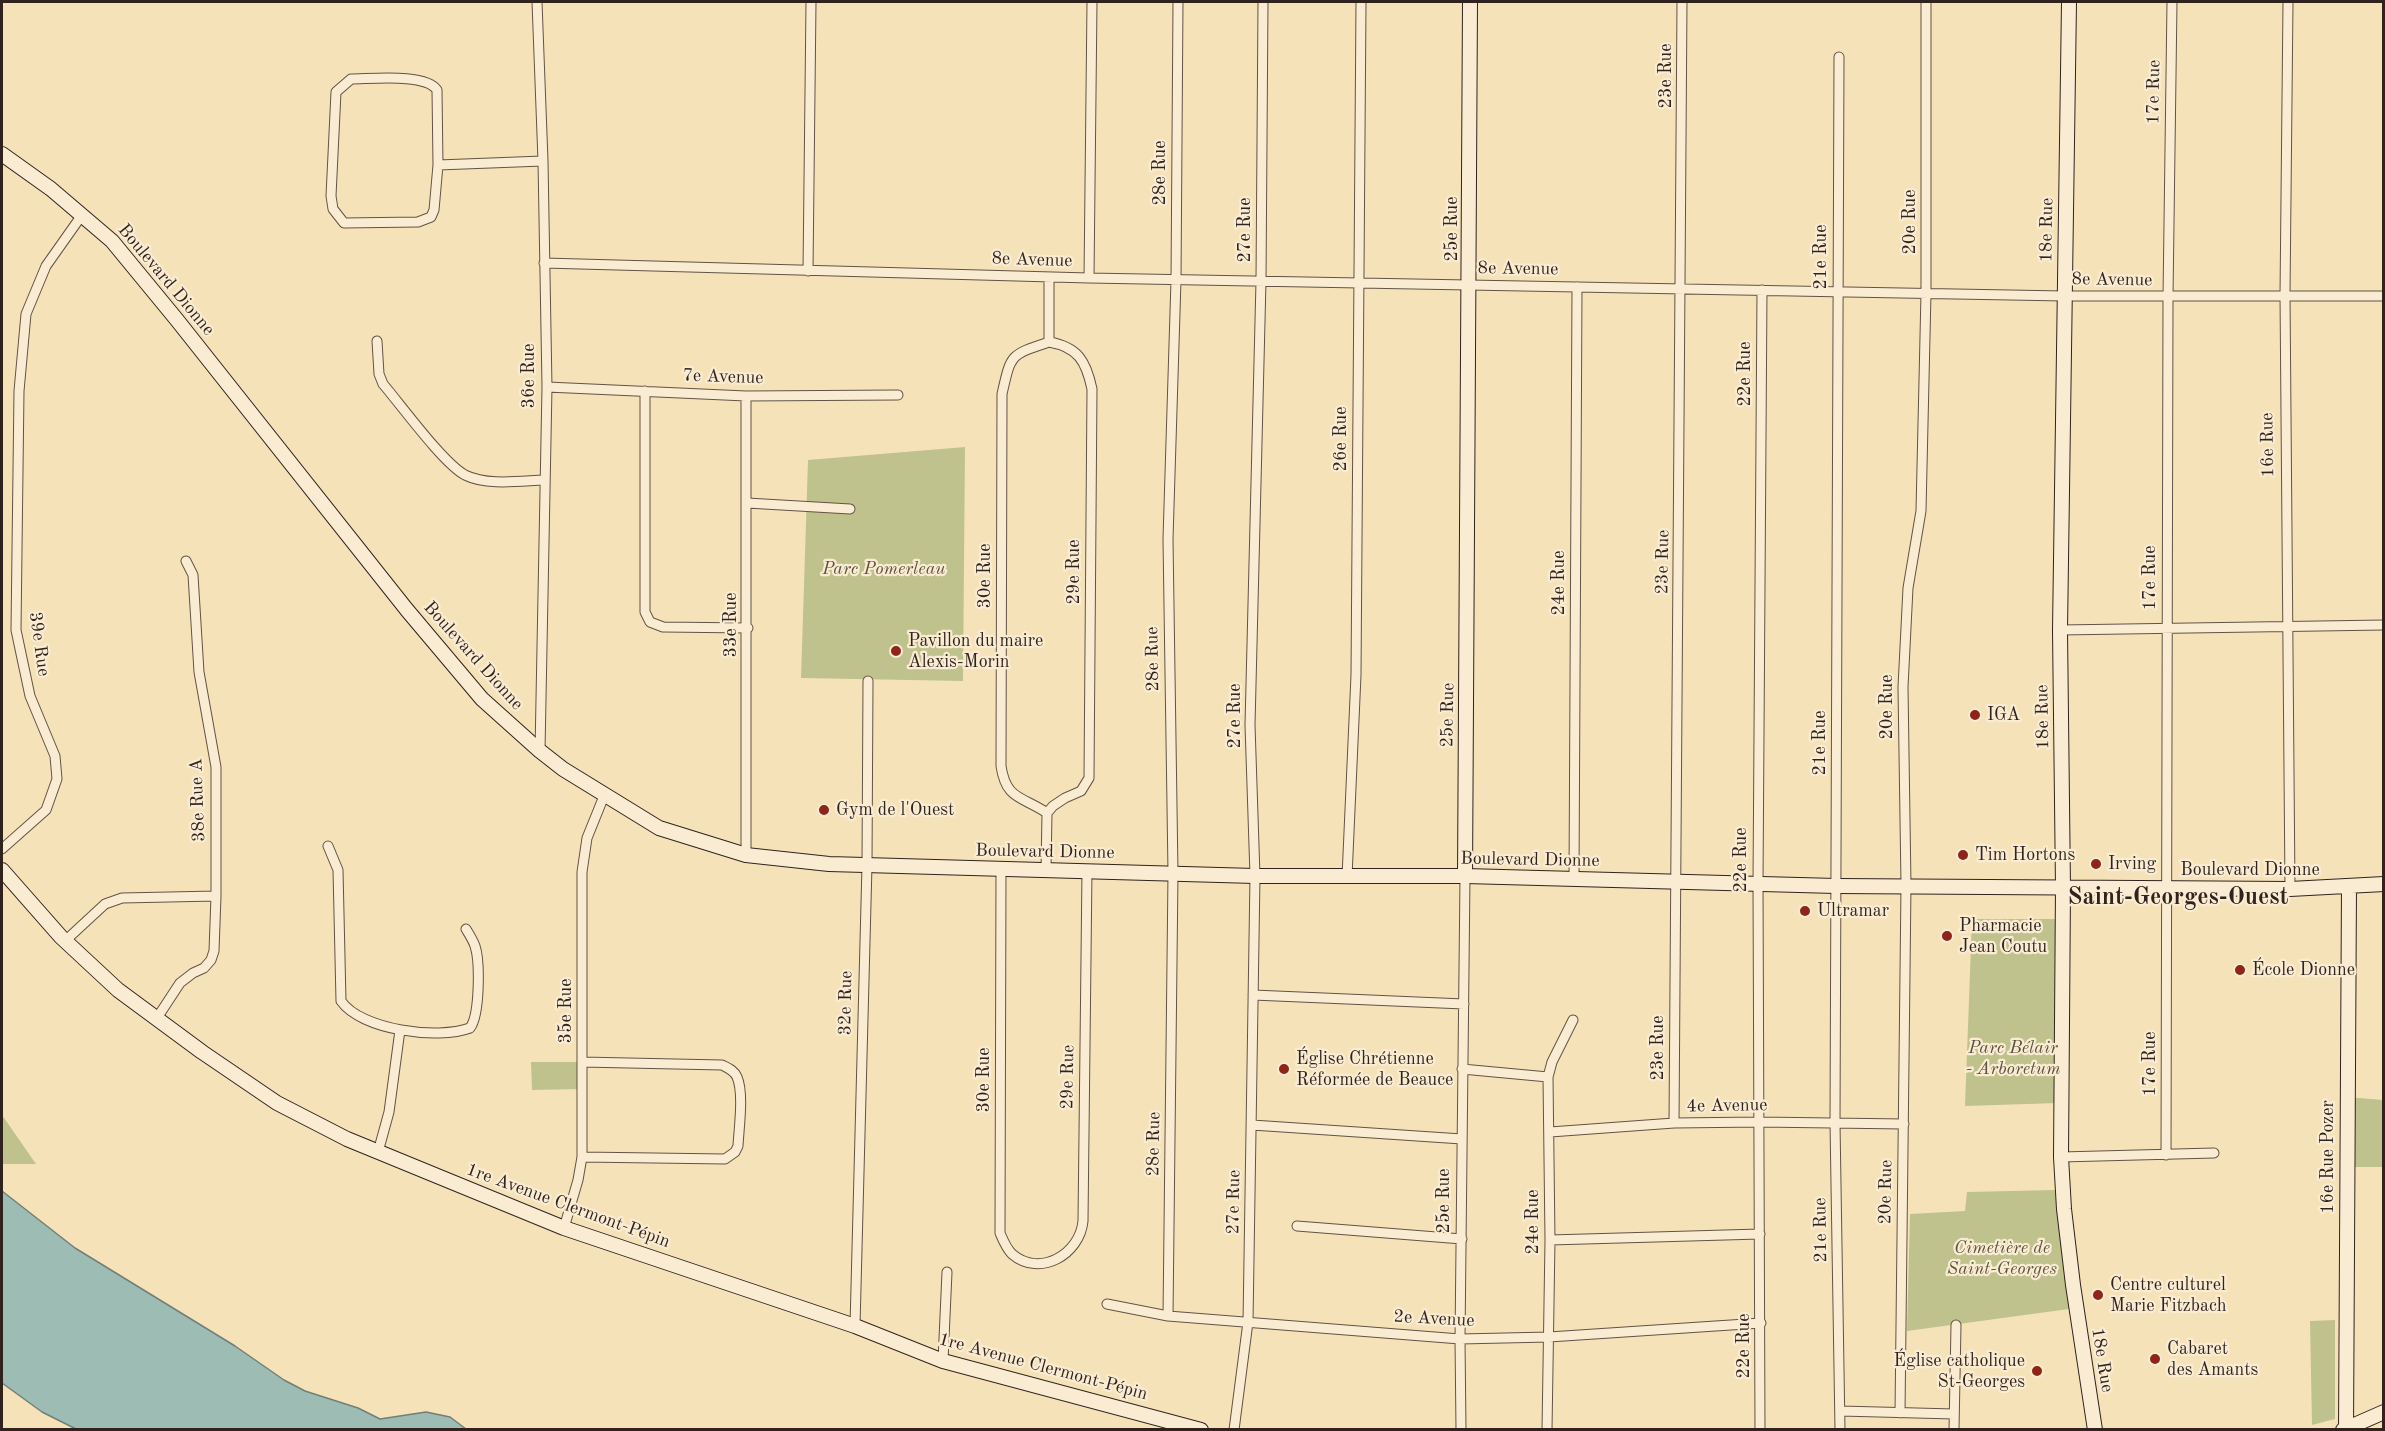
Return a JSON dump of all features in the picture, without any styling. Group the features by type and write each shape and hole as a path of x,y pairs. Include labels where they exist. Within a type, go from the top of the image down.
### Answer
{"street":[{"name":"36e Rue","path":"537,2 543,161 547,387 540,751"},
{"path":"808,271 811,2"},
{"path":"1089,278 1092,2"},
{"name":"28e Rue","path":"1168,1316 1173,873 1168,539 1176,280 1178,2"},
{"name":"27e Rue","path":"1234,1430 1248,1322 1255,876 1250,725 1261,281 1263,2"},
{"name":"26e Rue","path":"1347,877 1356,675 1361,2"},
{"name":"25e Rue","path":"1461,1430 1470,2"},
{"name":"23e Rue","path":"1674,1123 1682,289 1682,2"},
{"name":"20e Rue","path":"1900,1413 1906,885 1903,687 1908,588 1921,511 1926,293 1926,2"},
{"name":"18e Rue","path":"2069,2 2060,630 2063,888 2061,1157 2073,1285 2095,1430"},
{"name":"17e Rue","path":"2166,1155 2168,297 2172,2"},
{"name":"16e Rue","path":"2288,2 2285,295 2290,889"},
{"name":"21e Rue","path":"1839,57 1835,1123 1840,1430"},
{"path":"351,79 421,80 433,84 437,90 438,165 434,210 431,217 418,222 344,224 333,209 331,196 336,92 351,79"},
{"name":"Boulevard Dionne","path":"2,154 51,189 112,241 400,601 482,699 540,751 604,796 659,828 746,855 805,863 1255,876 1465,876 1836,886 2063,888 2290,889 2384,884"},
{"path":"438,165 543,161"},
{"name":"39e Rue","path":"2,849 46,810 57,779 55,756 30,696 16,630 19,391 26,314 46,266 82,215"},
{"name":"8e Avenue","path":"544,263 1176,280 1837,292 2168,297 2384,296"},
{"path":"1049,277 1049,342"},
{"name":"24e Rue","path":"1574,878 1577,287"},
{"name":"22e Rue","path":"1760,1430 1758,883 1762,290"},
{"path":"377,341 379,374 384,384 449,463 465,475 481,480 544,480"},
{"name":"29e Rue","path":"1047,813 1065,798 1081,791 1089,778 1092,389 1088,370 1078,354 1062,344 1049,342"},
{"name":"30e Rue","path":"1047,813 1031,802 1012,794 1004,784 1001,766 1002,394 1009,361 1024,350 1049,342"},
{"name":"7e Avenue","path":"547,387 746,396 898,395"},
{"path":"645,391 645,612 650,622 663,627 748,628"},
{"name":"33e Rue","path":"746,396 748,628 746,855"},
{"path":"747,503 850,509"},
{"name":"38e Rue A","path":"156,1018 180,983 204,968 211,960 214,951 216,767 199,672 193,575 186,561"},
{"path":"2060,630 2384,625"},
{"name":"32e Rue","path":"855,1326 867,865 868,681"},
{"name":"35e Rue","path":"564,1228 582,1157 582,872 587,838 604,796"},
{"path":"1046,870 1047,813"},
{"path":"328,846 338,870 341,1001 346,1009 356,1016 400,1030 456,1032 470,1028 478,1010 477,959 476,948 466,929"},
{"name":"30e Rue","path":"1001,869 1000,1233 1012,1254 1021,1260 1043,1263"},
{"name":"1re Avenue Clermont-Pépin","path":"2,870 64,941 118,990 277,1103 338,1135 564,1228 855,1326 944,1360 1201,1430"},
{"name":"29e Rue","path":"1043,1263 1071,1250 1079,1240 1083,1221 1087,870"},
{"name":"16e Rue Pozer","path":"2345,1429 2349,886"},
{"path":"64,941 105,904 113,900 216,896"},
{"path":"1254,994 1464,1004"},
{"name":"24e Rue","path":"1547,1430 1550,1240 1548,1077 1551,1062 1573,1020"},
{"path":"378,1152 389,1112 400,1030"},
{"path":"582,1062 712,1064 730,1068 738,1078 740,1094 738,1146 730,1156 718,1160 582,1157"},
{"path":"1462,1069 1548,1077"},
{"name":"4e Avenue","path":"1550,1132 1674,1123 1904,1124"},
{"path":"1252,1125 1462,1139"},
{"path":"2061,1157 2214,1154"},
{"path":"1297,1226 1462,1239"},
{"path":"1550,1240 1760,1234"},
{"path":"944,1360 947,1272"},
{"name":"2e Avenue","path":"1107,1304 1168,1316 1460,1339 1549,1337 1761,1323"},
{"path":"1954,1430 1956,1325"},
{"path":"1841,1411 1954,1414"},
{"path":"2345,1429 2384,1412"}],"green space":[{"name":"Parc Pomerleau","path":"965,447 963,681 801,678 808,460"},
{"name":"Parc Bélair - Arboretum","path":"1972,919 2058,919 2058,1103 1965,1106"},
{"path":"531,1062 582,1062 582,1089 532,1090"},
{"path":"2346,1097 2383,1100 2383,1167 2346,1167"},
{"path":"2,1115 36,1164 2,1164"},
{"name":"Cimetière de Saint-Georges","path":"2055,1190 2069,1309 1907,1331 1910,1214 1965,1211 1967,1192"},
{"path":"2335,1320 2335,1419 2312,1425 2310,1321"}],"water":[{"path":"2,1191 75,1248 305,1391 358,1408 380,1419 426,1412 450,1417 466,1429 78,1430 42,1412 2,1383"}],"place":[{"name":"Pavillon du maire Alexis-Morin","path":"896,651"},
{"name":"IGA","path":"1975,715"},
{"name":"Gym de l'Ouest","path":"824,810"},
{"name":"Tim Hortons","path":"1963,855"},
{"name":"Irving","path":"2096,864"},
{"name":"Ultramar","path":"1805,911"},
{"name":"Pharmacie Jean Coutu","path":"1947,936"},
{"name":"École Dionne","path":"2240,970"},
{"name":"Église Chrétienne Réformée de Beauce","path":"1284,1069"},
{"name":"Centre culturel Marie Fitzbach","path":"2098,1295"},
{"name":"Cabaret des Amants","path":"2155,1359"},
{"name":"Église catholique St-Georges","path":"2037,1371"}],"district":[{"name":"Saint-Georges-Ouest","path":"2178,898"}]}
